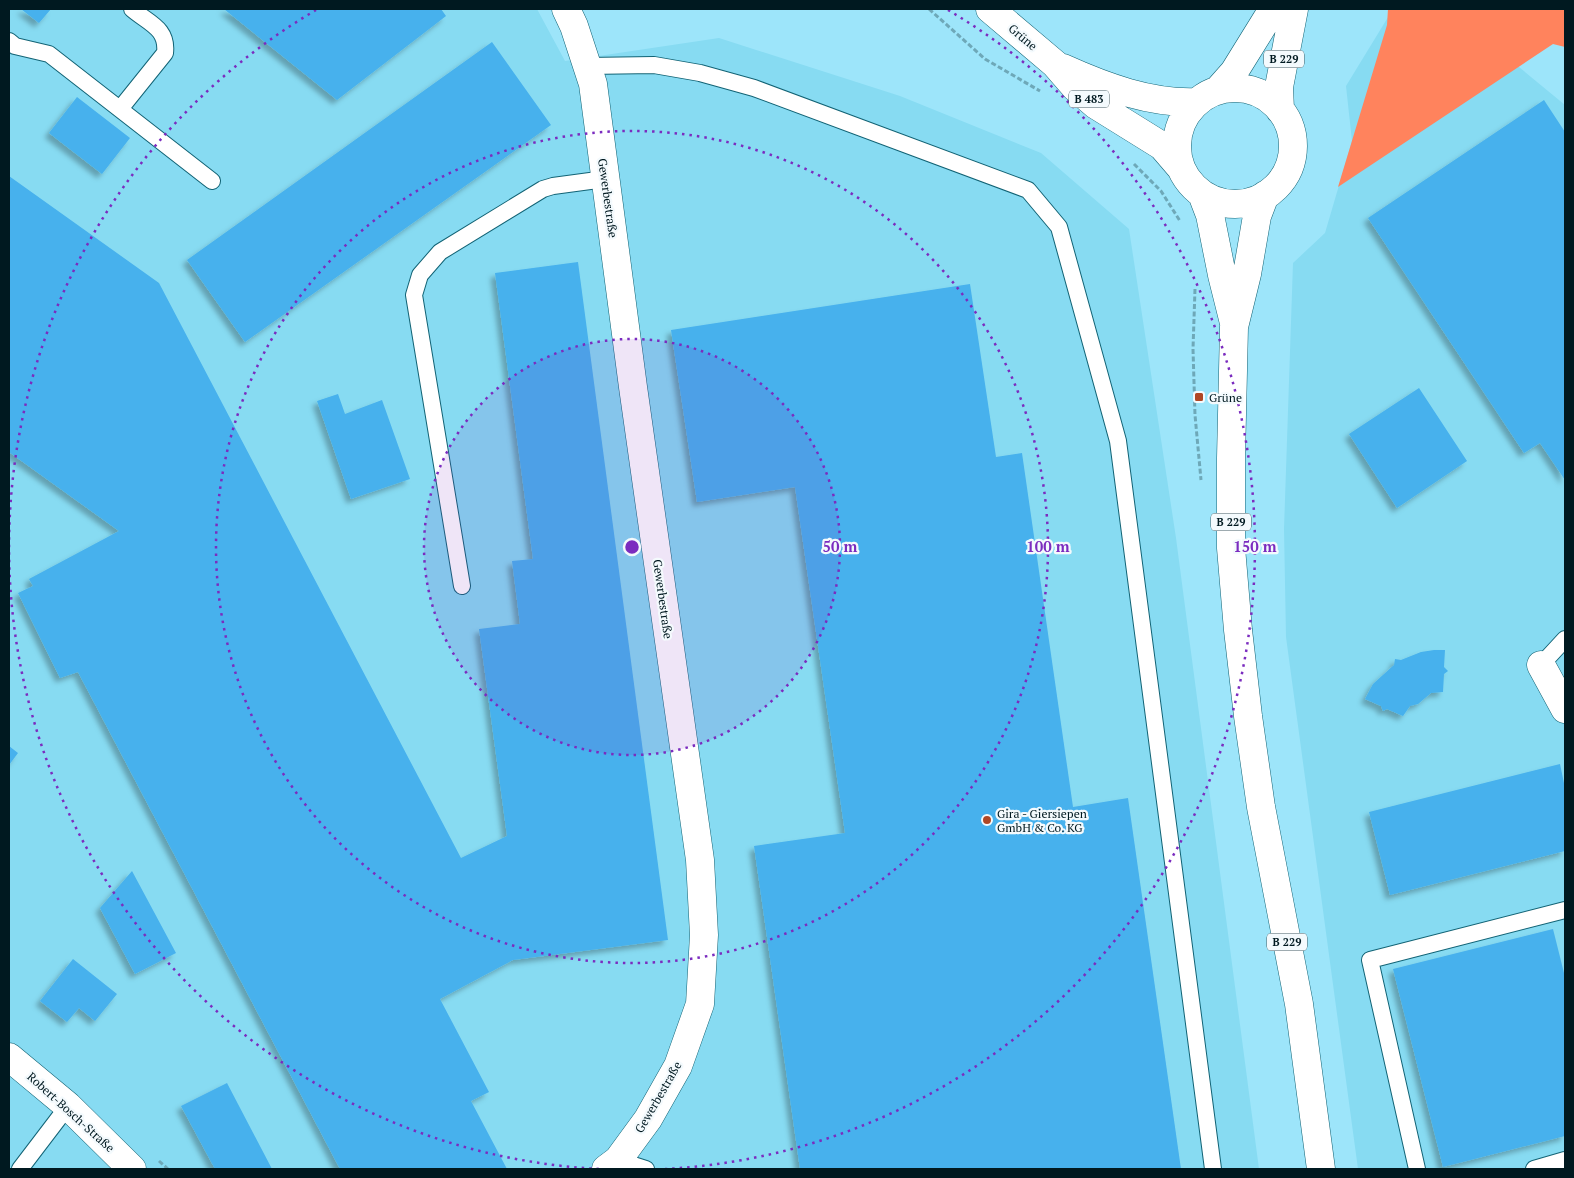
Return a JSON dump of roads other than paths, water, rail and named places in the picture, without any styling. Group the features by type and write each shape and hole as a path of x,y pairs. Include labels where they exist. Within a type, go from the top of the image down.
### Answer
{"main road":[{"name":"Gewerbestraße","path":"566,9 574,26 592,84 700,860 704,935 700,1004 678,1066 648,1119 612,1165"},
{"name":"Grüne","path":"990,9 1055,64 1075,87 1096,105 1162,146 1180,167"},
{"name":"B 229","path":"1207,96 1234,72 1273,9"},
{"name":"B 229","path":"1280,110 1279,87 1294,9"},
{"name":"Grüne","path":"1055,64 1080,76 1144,97 1177,102 1207,96"},
{"path":"1229,88 1252,90 1272,101 1280,110 1288,122 1292,135 1291,163 1285,176 1265,195 1250,202 1233,204 1217,201 1202,194 1189,182 1180,167 1177,149 1178,132 1186,115 1207,96 1229,88"},
{"name":"B 229","path":"1202,194 1210,215 1234,327"},
{"name":"B 229","path":"1265,195 1256,216 1247,274 1234,327 1230,458 1231,548 1248,716 1262,807 1299,1004 1321,1169"},
{"path":"1541,665 1565,709"},
{"name":"Robert-Bosch-Straße","path":"9,1057 68,1106 132,1169"}],"lane":[{"path":"120,109 165,53 166,43 160,31 132,9"},
{"path":"9,41 16,46 49,54 212,181"},
{"path":"587,66 654,65 700,73 754,88 1028,190 1059,228 1118,441 1213,1169"},
{"path":"462,586 414,296 420,275 440,252 543,189 605,179"},
{"path":"1541,665 1565,639"},
{"path":"1417,1169 1370,960 1565,910"},
{"path":"20,1169 68,1106"},
{"path":"1534,1169 1565,1160"},
{"path":"612,1165 646,1169"}],"place":[{"name":"Grüne","path":"1199,397"},
{"name":"Gira - Giersiepen GmbH & Co. KG","path":"987,820"}]}
